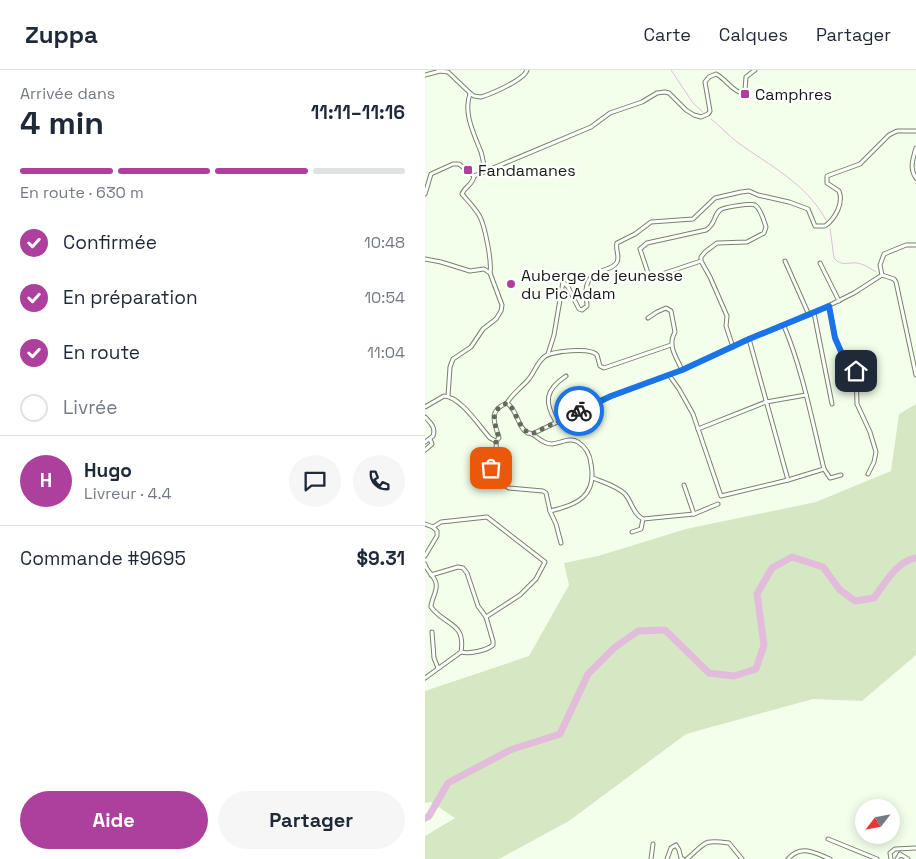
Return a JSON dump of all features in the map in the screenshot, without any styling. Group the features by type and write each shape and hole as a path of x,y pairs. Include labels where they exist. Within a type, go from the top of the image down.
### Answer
{"street":[{"path":"425,75 447,70 470,93 477,97 484,96 520,79 526,74 527,70"},
{"path":"473,176 591,127 610,113 642,102 657,93 669,93 686,110 701,117 705,116 709,111 705,82 709,77 717,74 738,93 742,94 745,90 746,77 755,70"},
{"path":"470,93 467,102 472,133 481,154 485,172"},
{"path":"561,543 546,493 543,491 509,488 490,480 478,484 476,482 491,468 495,460 496,441 499,438 495,428 494,416 500,407 507,403 529,378 547,354 554,335 563,282 568,287 579,309 582,310 587,306 586,288 591,277 617,262 617,243 635,234 649,223 693,219 715,198 741,192 749,191 808,209 815,226 825,226 833,219 841,199 839,191 827,183 827,176 860,164 889,134 916,131"},
{"path":"916,148 911,165 916,178"},
{"path":"425,194 431,174 451,164 459,164 473,176"},
{"path":"448,396 450,367 453,359 471,347 483,329 496,319 501,311 502,304 490,273 490,260 482,220 462,194 463,190 472,184 473,176"},
{"path":"701,261 653,278 648,273 640,249 647,243 706,230 713,225 719,211 725,208 752,204 757,207 766,227 764,233 747,242 715,244 703,254 701,261 726,312 726,326 733,346"},
{"path":"882,275 881,261 884,254 906,245 916,245"},
{"path":"425,259 471,271 483,269 490,273"},
{"path":"785,262 809,315"},
{"path":"820,263 839,301"},
{"path":"532,434 611,396 682,370 749,339 814,313 839,301 882,275 894,279 896,282 916,375"},
{"path":"829,306 835,338 843,356 856,371 857,404 876,452 874,462 868,474"},
{"path":"648,318 667,308 671,311 675,332 671,345 682,370"},
{"path":"814,313 832,404"},
{"path":"784,326 791,342 806,395 824,469 829,478 841,476"},
{"path":"749,339 788,480"},
{"path":"547,354 580,350 593,352 597,355 600,366 604,368 671,345"},
{"path":"669,375 679,388 693,414 721,496 788,480 824,469"},
{"path":"556,422 549,411 548,402 552,389 566,376"},
{"path":"698,429 766,402 806,395"},
{"path":"425,407 448,396 461,404 490,438 496,441"},
{"path":"507,403 513,409 527,433 549,444 571,440 580,444 589,456 593,478 588,493 565,507 550,511"},
{"path":"425,418 431,423 434,430 431,444 425,450"},
{"path":"425,442 431,439"},
{"path":"593,478 623,492 638,517 643,519 694,514 718,504"},
{"path":"684,485 694,514"},
{"path":"433,527 441,522 487,517 545,562 537,579 520,595 486,617"},
{"path":"632,532 641,529 643,519"},
{"path":"425,524 437,531 437,536 425,556"},
{"path":"425,564 436,583 431,607 435,613 459,630 461,652"},
{"path":"425,678 461,652 466,653 491,648 493,641 486,617 478,606 467,573 463,568 458,567 431,575"},
{"path":"432,632 434,658 439,668"},
{"path":"828,838 877,859"},
{"path":"687,859 703,844 713,841 729,843 742,859"},
{"path":"651,859 653,844"},
{"path":"667,859 671,848 676,845 683,859"},
{"path":"891,859 890,853 895,849 916,848"},
{"path":"788,859 798,852 807,850 830,859"},
{"path":"897,859 900,854 908,859"}],"green space":[{"path":"916,404 916,655 862,701 813,699 686,734 569,821 499,859 425,859 425,836 455,818 431,802 425,803 425,691 529,656 569,585 564,563 598,556 686,529 816,502 891,471 899,414"}],"waterway":[{"path":"671,70 693,103 703,112"},
{"path":"711,119 737,142 798,185 818,207 826,220"},
{"path":"830,228 834,258 837,261 860,264 876,272"},
{"path":"425,818 429,816 448,783 510,750 560,734 588,674 614,648 638,631 665,630 709,673 734,676 756,669 764,645 757,594 772,568 792,557 823,567 840,590 855,601 874,598 897,568 903,563 916,558"}],"way so far":[{"path":"491,468 495,460 496,441 499,438 493,422 494,416 500,407 507,403 509,404 523,428 529,434 579,411"}],"place":[{"name":"Camphres","path":"745,94"},
{"name":"Fandamanes","path":"468,170"},
{"name":"Auberge de jeunesse du Pic Adam","path":"511,284"}],"route":[{"path":"579,411 611,396 682,370 749,339 829,306 835,338 843,356 856,371"}]}
